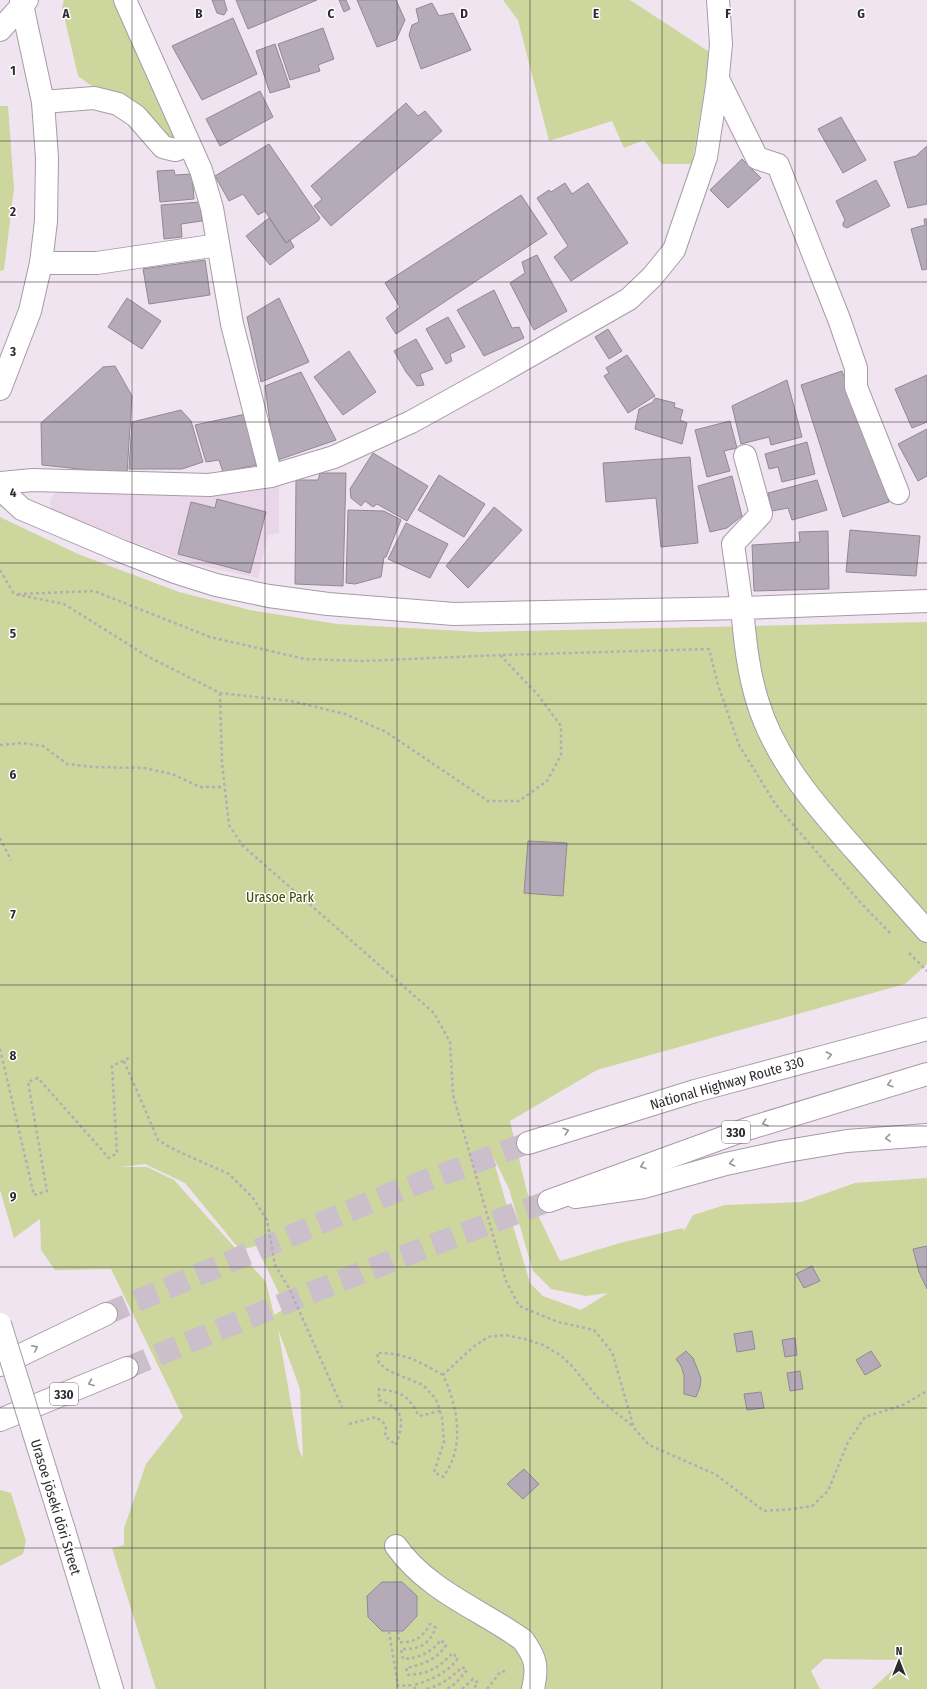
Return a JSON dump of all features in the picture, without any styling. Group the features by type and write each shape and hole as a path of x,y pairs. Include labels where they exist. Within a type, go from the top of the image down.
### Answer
{"main road":[{"path":"126,0 201,170 212,208 232,324 271,476"},
{"path":"0,483 33,480 209,485 271,476 334,457 411,422 629,299 652,277 674,250 706,156 718,79 721,44 718,0"},
{"path":"0,30 23,2"},
{"path":"0,389 30,311 42,263 46,221 47,158 43,102 23,2"},
{"path":"718,79 757,158 778,166 839,319 856,368 856,387 898,493"},
{"path":"43,102 94,98 118,104 136,116 163,147 175,150 190,145"},
{"path":"42,263 97,263 218,245"},
{"path":"745,456 761,514 734,544 748,667 758,704 771,738 790,770 829,820 927,931"},
{"path":"0,490 22,509 127,554 182,574 216,585 269,596 328,604 454,614 742,608 927,601"},
{"name":"National Highway Route 330","path":"528,1143 695,1092 927,1029"},
{"name":"330","path":"927,1074 746,1129 549,1201 644,1187 726,1164 781,1152 847,1141 927,1135"},
{"path":"0,1365 106,1314"},
{"name":"Urasoe jōseki dōri Street","path":"0,1324 112,1689"},
{"name":"330","path":"0,1420 127,1368"},
{"path":"396,1546 405,1559 426,1579 523,1640 532,1652 536,1663 536,1674 533,1689"}],"path":[{"path":"0,570 14,594 64,604 147,656 220,693 291,701 344,714 386,732 488,801 519,801 547,781 561,755 561,726 538,695 500,655"},
{"path":"14,594 94,591 210,637 304,659 363,661 500,655 709,649 718,685 739,745 776,805 860,902 896,939"},
{"path":"220,693 222,763 228,825 243,846 434,1013 450,1042 453,1095 506,1282 519,1306 558,1322 594,1330 612,1352 634,1428"},
{"path":"0,745 22,743 43,746 67,764 94,767 144,768 172,774 200,787 224,787"},
{"path":"0,838 11,860"},
{"path":"906,950 927,971"},
{"path":"0,1048 34,1195 47,1191 28,1082 38,1078 109,1158 117,1153 112,1066 131,1057"},
{"path":"124,1061 158,1140 176,1150 229,1174 253,1198 267,1220 275,1265 289,1288 342,1407"},
{"path":"443,1375 473,1347 488,1337 505,1335 525,1339 543,1345 560,1355 572,1366 598,1398 634,1428 649,1445 715,1474 764,1511 812,1506 828,1491 848,1442 865,1417 903,1405 927,1391"},
{"path":"377,1353 395,1353 418,1361 443,1375 450,1391 458,1434 452,1462 444,1477 434,1472 444,1442 442,1417 436,1399 423,1385 389,1371 379,1363 377,1353"},
{"path":"349,1424 376,1417 386,1425 385,1436 396,1444 402,1429 401,1421 395,1408 379,1400 379,1389 400,1393 411,1402 419,1416 440,1411"},
{"path":"389,1630 398,1686 414,1687 433,1679 452,1666 458,1658 452,1654 443,1664 430,1671 408,1675 406,1668 420,1665 432,1660 446,1645 441,1640 426,1654 415,1658 403,1659 401,1650 413,1649 425,1644 431,1638 436,1628 430,1624 425,1634 408,1644 399,1642 398,1630"},
{"path":"427,1689 452,1677 462,1667 467,1670 456,1683 447,1689"},
{"path":"462,1689 473,1679 478,1683 474,1689"}],"shaded area":[{"path":"279,484 279,533 268,535 258,578 182,560 56,513 51,508 50,500 53,495 58,492"}],"green space":[{"path":"64,0 117,0 180,143 159,134 131,98 93,87 78,76 62,7"},
{"path":"503,0 630,0 711,53 692,164 662,164 644,140 624,148 612,121 549,141 518,20"},
{"path":"0,106 8,106 14,188 4,270 0,271"},
{"name":"Urasoe Park","path":"0,517 78,554 179,592 250,610 337,624 480,632 927,622 927,964 905,984 597,1070 510,1121 527,1192 560,1261 620,1243 683,1228 684,1231 693,1215 725,1205 801,1202 855,1183 927,1178 927,1689 872,1689 903,1660 824,1659 811,1671 820,1689 156,1689 112,1548 124,1545 124,1528 146,1464 183,1417 111,1269 55,1270 41,1250 40,1219 14,1238 0,1190","holes":["491,1152 509,1189 533,1271 551,1289 586,1296 608,1293 581,1310 543,1296 530,1283","145,1164 185,1183 240,1250 256,1246 286,1308 274,1315 266,1282 174,1180 147,1167 120,1167","278,1329 300,1389 303,1458 299,1450"]},
{"path":"0,1490 11,1493 26,1541 23,1554 0,1566"}],"building":[{"path":"212,0 224,0 227,10 224,15 217,13"},
{"path":"236,0 317,0 248,29"},
{"path":"339,0 346,0 350,9 344,12"},
{"path":"357,0 396,0 405,20 396,40 377,47"},
{"path":"432,3 439,16 453,13 471,50 421,69 409,35 412,25 419,22 416,9"},
{"path":"233,18 257,74 202,100 172,46"},
{"path":"323,28 334,59 318,65 320,71 290,80 278,44"},
{"path":"275,44 290,87 270,93 256,51"},
{"path":"260,91 273,117 220,146 206,119"},
{"path":"406,103 418,116 425,111 442,131 331,226 314,206 322,199 311,186"},
{"path":"841,117 866,160 843,173 818,129"},
{"path":"269,144 320,218 318,221 286,243 265,211 258,215 243,194 229,201 215,176"},
{"path":"927,146 927,204 908,208 894,162 916,156"},
{"path":"742,159 761,178 728,208 710,190"},
{"path":"174,170 175,175 192,174 194,199 160,202 157,171"},
{"path":"876,180 890,206 847,228 843,226 845,220 836,201"},
{"path":"565,183 572,194 588,183 628,243 571,281 554,257 568,246 537,198 549,190 551,192"},
{"path":"521,195 547,234 396,334 386,318 400,307 385,283"},
{"path":"200,202 202,221 181,224 182,237 164,239 161,205"},
{"path":"269,218 286,243 290,240 294,247 270,265 246,236"},
{"path":"924,219 927,219 927,269 922,270 911,229 925,225"},
{"path":"537,255 567,311 534,330 510,283 525,273 522,262"},
{"path":"205,260 210,295 149,304 143,269"},
{"path":"494,290 512,328 519,327 524,338 484,356 457,310"},
{"path":"127,298 161,321 142,349 108,327"},
{"path":"279,298 309,362 261,382 247,317"},
{"path":"448,317 465,347 450,354 452,361 446,364 426,329"},
{"path":"608,329 622,351 609,359 595,337"},
{"path":"416,339 433,369 420,374 424,385 417,386 406,372 394,351"},
{"path":"349,351 376,392 343,415 314,377"},
{"path":"627,355 655,396 628,413 604,376 609,373 606,368"},
{"path":"115,366 132,396 127,474 42,465 41,423 103,367"},
{"path":"842,371 889,502 843,517 801,385"},
{"path":"301,372 336,440 275,461 265,386"},
{"path":"927,375 927,422 912,428 895,389"},
{"path":"787,380 802,437 771,445 769,437 741,444 732,406"},
{"path":"655,398 675,403 674,407 683,410 680,420 687,423 682,444 635,429 639,409 653,402"},
{"path":"181,410 191,421 203,462 182,469 129,469 132,422"},
{"path":"246,414 256,465 223,472 219,460 206,462 195,425"},
{"path":"730,421 737,448 724,451 730,471 707,477 695,430"},
{"path":"927,429 927,476 918,481 898,444"},
{"path":"807,442 815,474 782,482 778,467 769,469 765,454"},
{"path":"373,453 428,486 407,521 377,504 373,507 365,501 361,506 351,498 350,489"},
{"path":"690,457 698,543 661,547 656,498 606,502 603,463"},
{"path":"320,473 346,473 343,586 295,584 296,480 318,480"},
{"path":"439,475 485,504 464,537 418,510"},
{"path":"732,476 742,516 727,528 710,532 698,486"},
{"path":"817,480 827,510 792,520 788,508 772,511 768,493"},
{"path":"217,499 266,512 250,573 178,554 191,502 215,508"},
{"path":"494,507 522,530 468,588 446,566"},
{"path":"348,510 384,511 401,520 386,557 384,557 381,577 355,584 346,583"},
{"path":"406,523 448,544 430,578 388,559"},
{"path":"850,530 920,536 916,576 846,572"},
{"path":"828,531 829,589 754,591 752,545 800,542 799,532"},
{"path":"528,841 567,843 563,896 524,893"},
{"path":"927,1246 927,1289 919,1272 913,1249"},
{"path":"812,1266 820,1281 804,1288 796,1274"},
{"path":"752,1331 755,1349 737,1352 734,1334"},
{"path":"795,1338 797,1355 785,1357 782,1340"},
{"path":"686,1351 693,1358 701,1378 700,1387 696,1397 684,1394 684,1375 681,1366 676,1359"},
{"path":"871,1351 881,1366 865,1375 856,1360"},
{"path":"800,1371 803,1389 790,1391 787,1373"},
{"path":"761,1392 764,1408 747,1410 744,1394"},
{"path":"524,1469 539,1484 523,1499 507,1484"},
{"path":"382,1582 402,1582 417,1596 417,1616 403,1631 382,1631 368,1617 367,1596"}],"tunnel":[{"path":"106,1314 392,1193 528,1143"},
{"path":"127,1368 337,1282 549,1201"}]}
